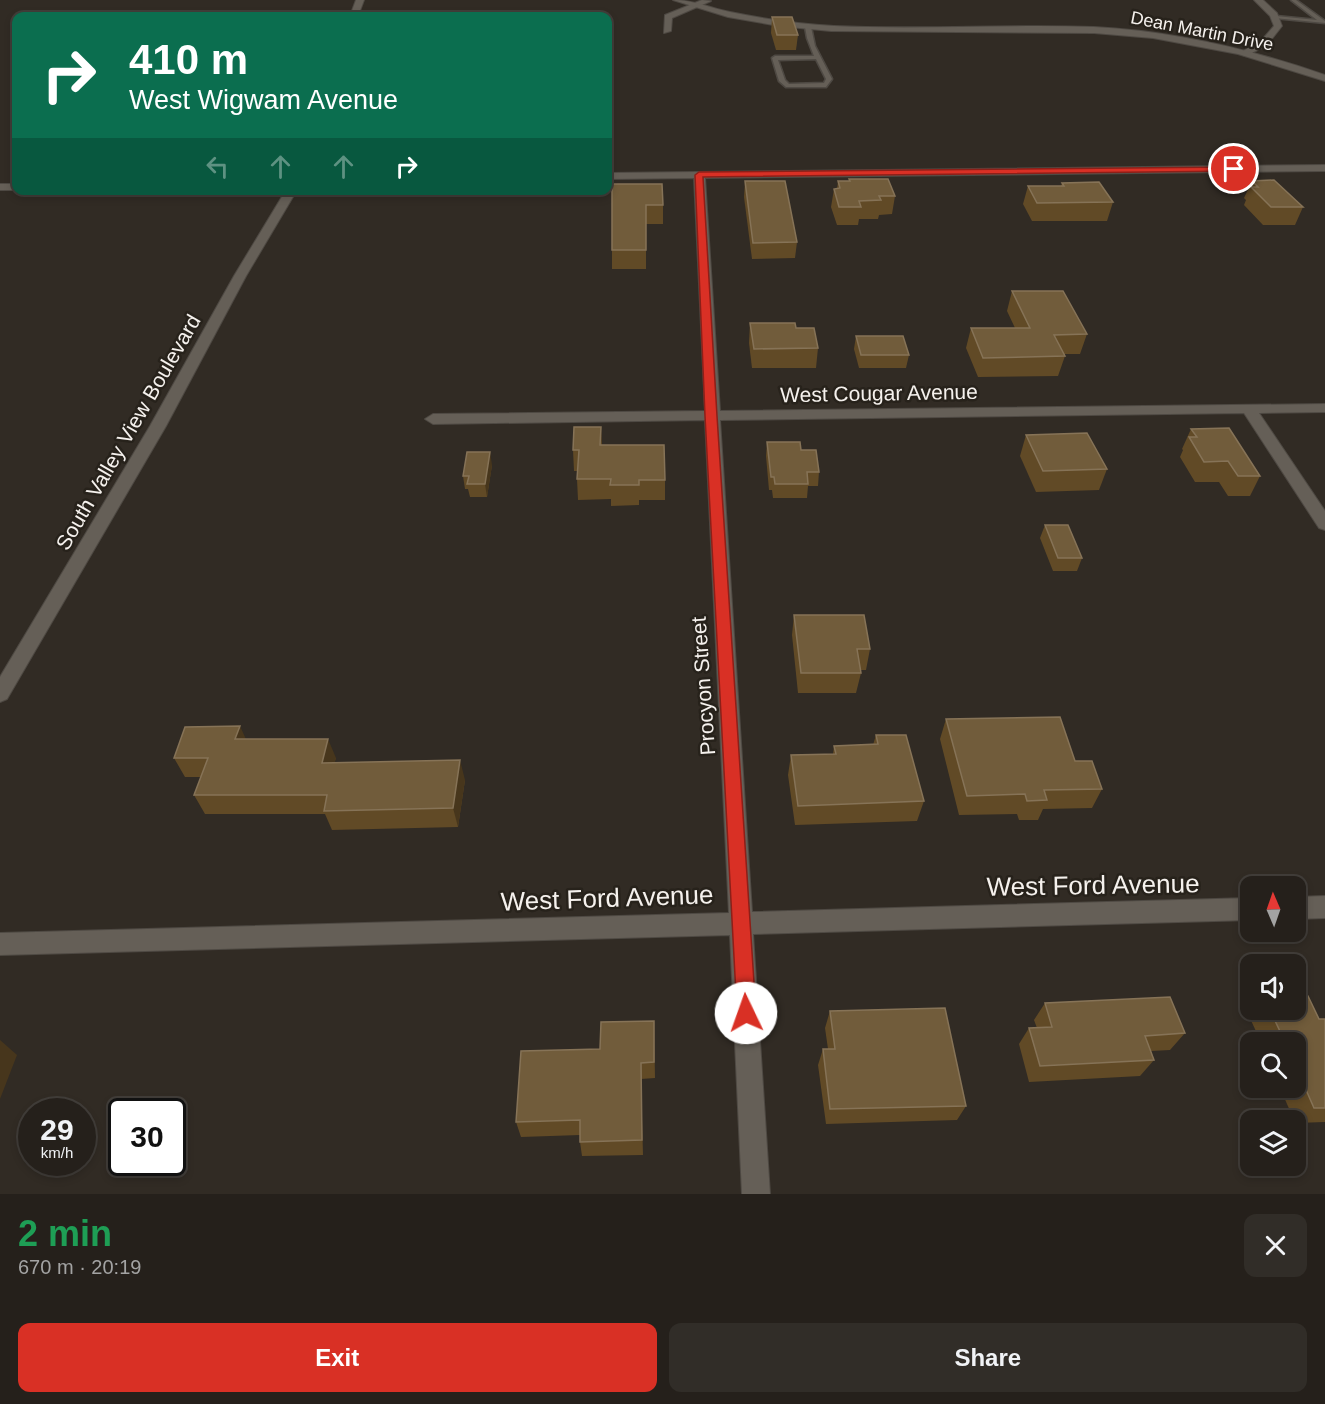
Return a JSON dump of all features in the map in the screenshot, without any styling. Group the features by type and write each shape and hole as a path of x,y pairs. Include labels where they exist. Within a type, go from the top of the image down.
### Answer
{"street":[{"name":"Dean Martin Drive","path":"677,0 735,16 808,27 855,30 1106,24 1170,31 1258,47 1288,55"},
{"path":"1246,53 1258,47 1278,26 1276,17 1258,0"},
{"name":"Dean Martin Drive","path":"705,1 756,13 802,20 921,27 1105,31 1168,38 1246,53 1325,78"},
{"path":"667,31 668,17 705,1"},
{"path":"808,27 814,24 852,27 887,24"},
{"path":"612,176 1325,168"},
{"name":"Procyon Street","path":"699,175 756,1194"},
{"name":"South Valley View Boulevard","path":"0,694 158,426 240,276 289,195"},
{"name":"West Cougar Avenue","path":"433,419 1325,408"},
{"path":"1250,409 1325,524"},
{"path":"1306,908 1325,907"},
{"name":"West Ford Avenue","path":"0,944 1240,909"}],"lane":[{"path":"1293,0 1324,22"},
{"path":"1276,17 1324,22"},
{"path":"808,27 807,33 819,57 829,79 826,85 788,86 782,81 775,58 819,57"}],"building":[{"path":"772,17 792,17 798,35 777,35"},
{"path":"849,179 888,179 895,196 879,196 881,200 859,201 861,207 839,207 834,189 840,188 838,181 850,181"},
{"path":"1274,180 1303,207 1271,207 1251,187 1258,187 1252,181"},
{"path":"745,181 785,181 797,242 753,243"},
{"path":"1099,182 1113,202 1037,203 1028,186 1064,186 1062,183"},
{"path":"612,184 662,184 663,205 646,205 646,250 612,250"},
{"path":"1012,291 1063,291 1087,334 1054,335 1065,356 983,358 971,328 1030,328"},
{"path":"750,323 795,323 796,328 814,328 818,348 754,349"},
{"path":"856,336 903,336 909,355 861,355"},
{"path":"574,427 601,427 600,445 664,445 665,480 639,480 639,485 610,485 611,479 577,479 579,450 573,450"},
{"path":"1229,428 1260,476 1238,476 1228,461 1204,462 1189,437 1197,437 1191,429"},
{"path":"1087,433 1107,469 1043,471 1026,435"},
{"path":"767,442 800,442 801,450 816,450 819,472 807,472 808,484 775,484 774,477 771,477"},
{"path":"467,452 490,452 485,484 467,484 469,476 463,476"},
{"path":"1045,525 1068,525 1082,558 1058,558"},
{"path":"794,615 864,615 870,649 857,649 861,673 801,673"},
{"path":"1060,717 1075,761 1092,761 1102,789 1044,790 1047,800 1027,801 1025,794 967,796 946,719"},
{"path":"240,726 235,739 328,739 322,763 460,760 453,808 324,811 327,795 194,795 208,758 174,758 185,727"},
{"path":"876,735 906,735 924,801 798,806 791,755 836,754 834,746 878,744"},
{"path":"1306,996 1308,996 1319,1019 1325,1019 1325,1108 1314,1108 1306,1090 1306,1032 1280,1032 1275,1020 1306,1020"},
{"path":"1170,997 1185,1033 1145,1036 1154,1060 1040,1066 1029,1028 1052,1027 1045,1003"},
{"path":"945,1008 966,1106 830,1109 823,1049 835,1049 830,1011"},
{"path":"654,1021 654,1062 641,1063 642,1140 580,1142 580,1120 516,1122 521,1051 600,1049 601,1022"}],"route":[{"path":"746,1013 699,175 1234,169"}]}
